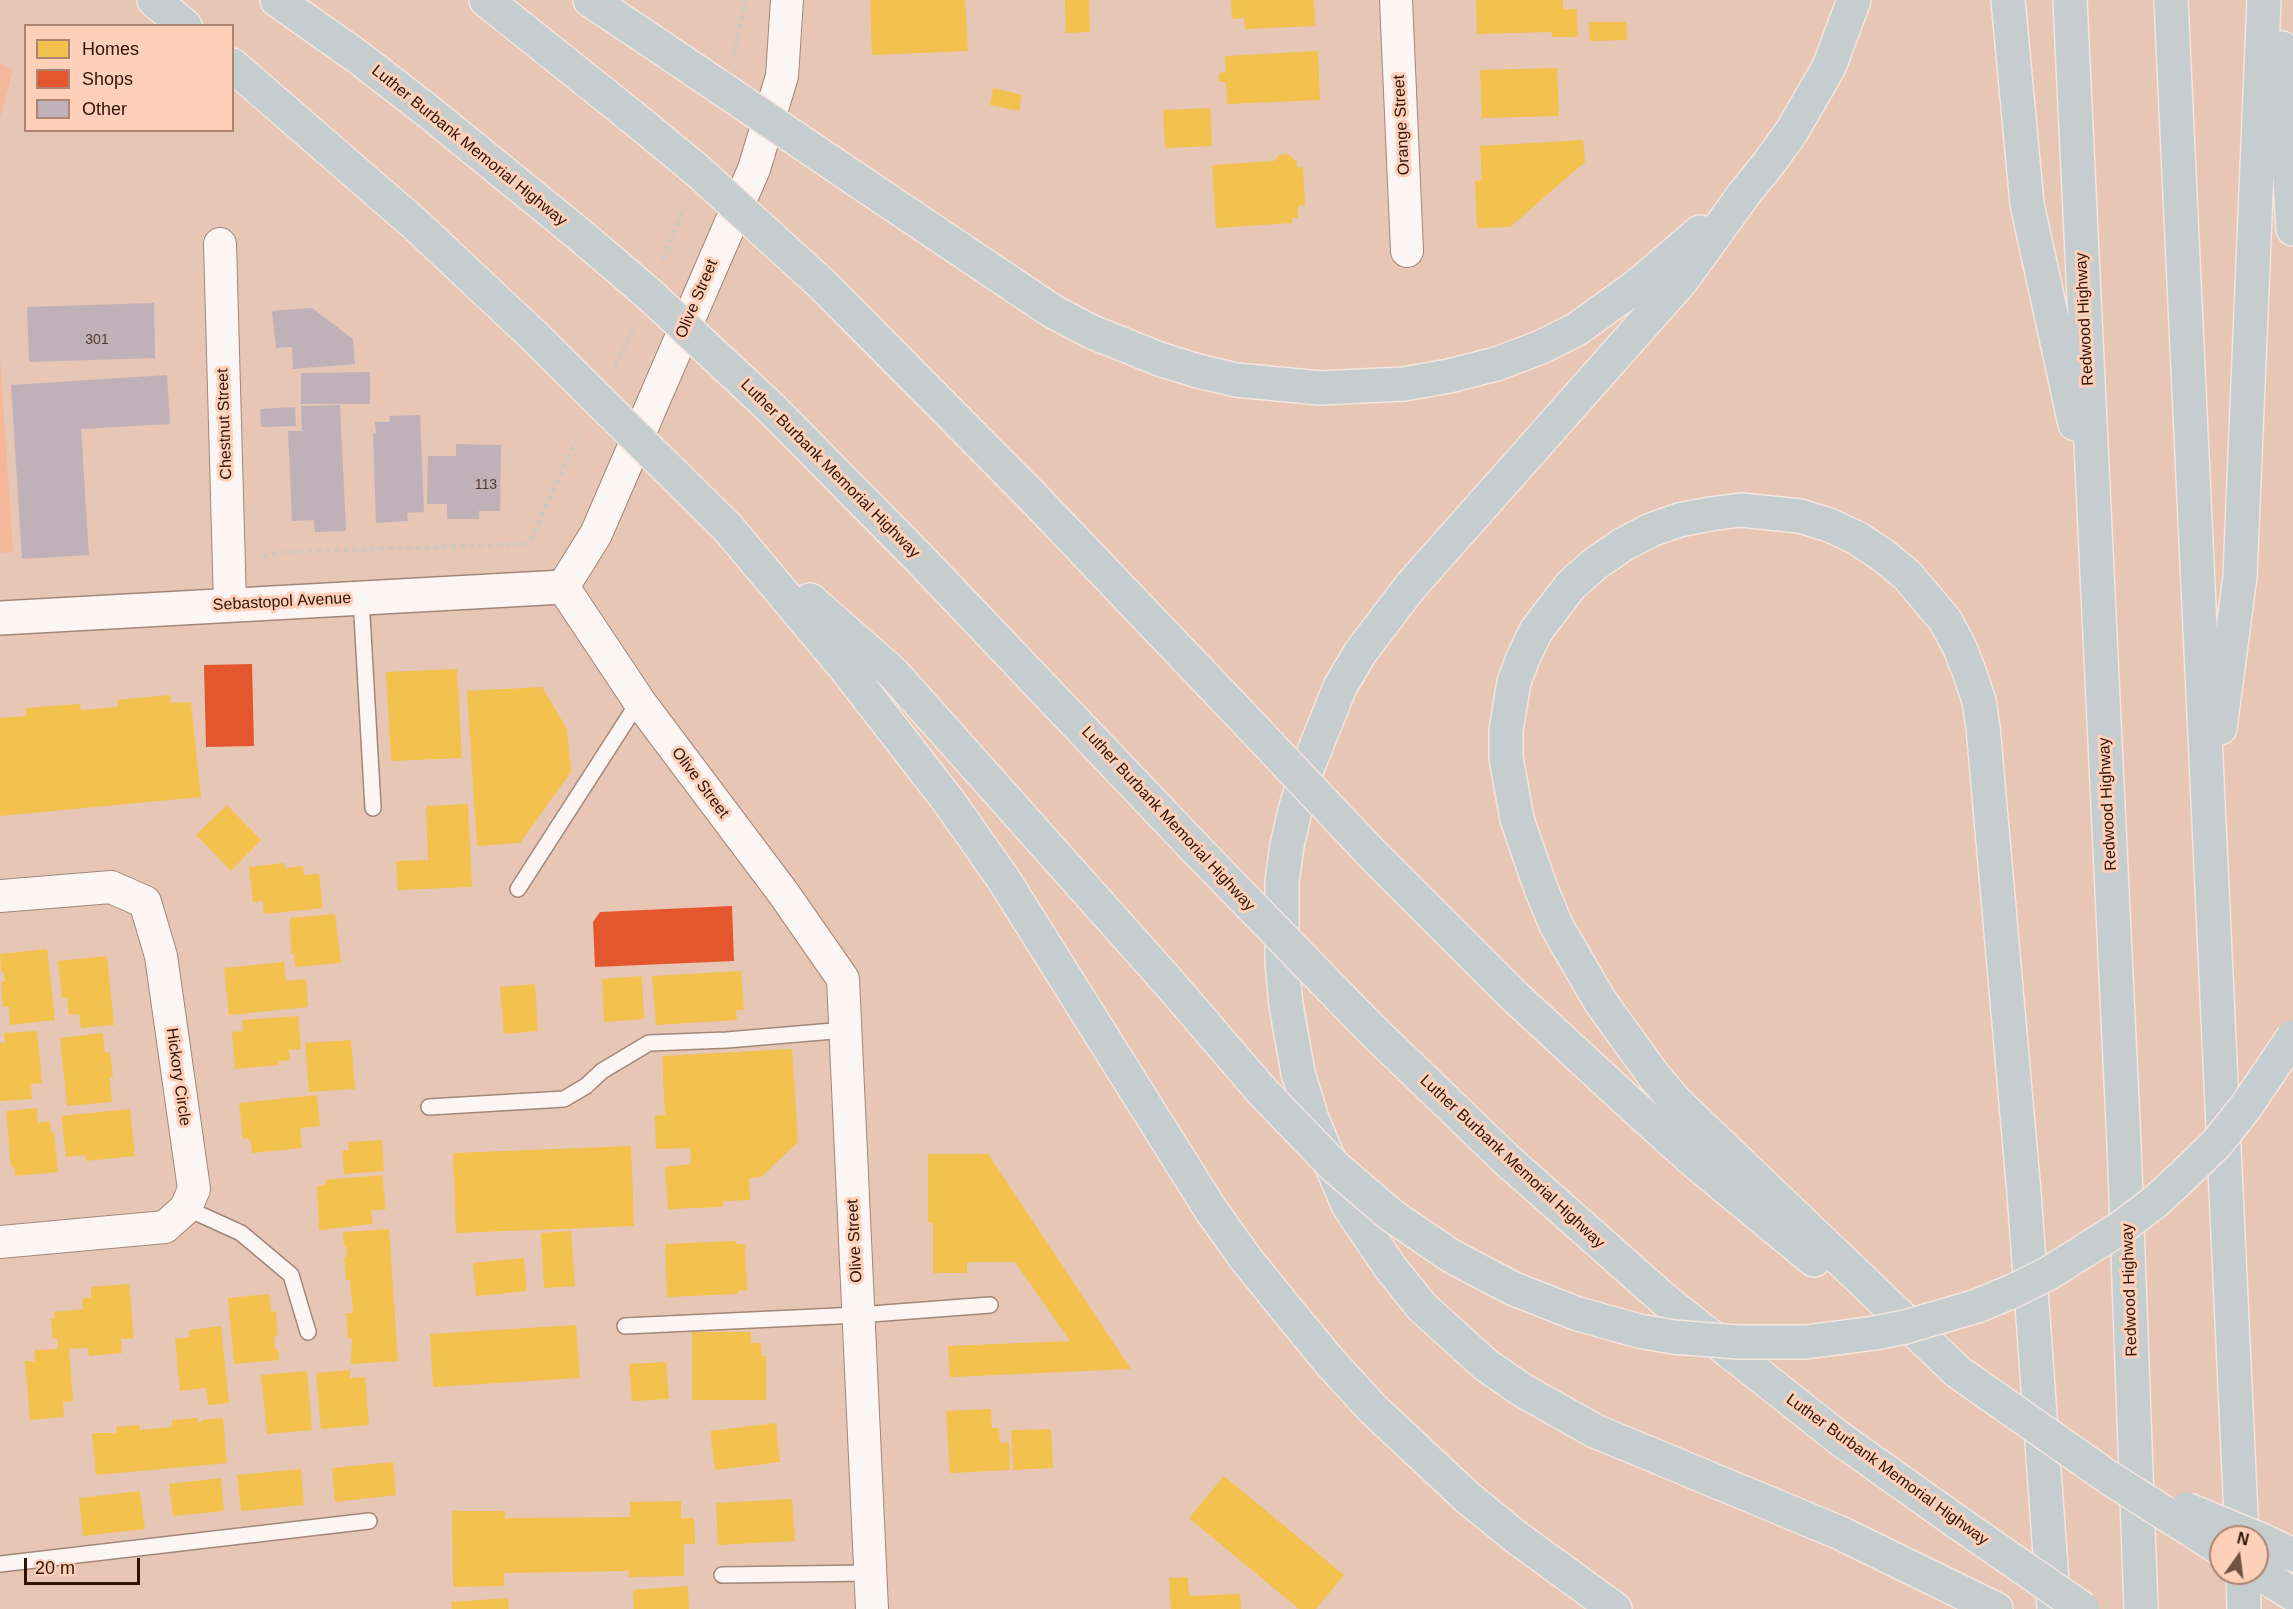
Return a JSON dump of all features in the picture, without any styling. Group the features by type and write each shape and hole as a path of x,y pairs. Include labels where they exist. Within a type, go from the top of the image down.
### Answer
{"highway":[{"path":"154,0 183,24"},
{"name":"Luther Burbank Memorial Highway","path":"277,0 358,57 420,105 580,235 649,294 771,408 920,559 1371,1029 1508,1161 1667,1302 1839,1438 2084,1609"},
{"path":"486,0 698,171 825,287 1024,487 1376,858 1511,993 1694,1161 1831,1274 1958,1372 2108,1477 2209,1541"},
{"path":"590,0 1043,304 1092,332 1162,360 1198,371 1247,381 1320,388 1393,385 1449,376 1496,364 1539,348 1577,329 1637,286 1744,194"},
{"path":"1854,0 1829,67 1792,131 1682,280 1410,587 1360,653 1340,687 1296,807 1287,845 1282,882 1282,962 1290,1036 1298,1073 1312,1119 1348,1205 1390,1267 1422,1307 1486,1365 1522,1390 1595,1431 1838,1532 1996,1609"},
{"path":"2008,0 2027,204 2095,519"},
{"name":"Redwood Highway","path":"2070,0 2124,1144 2141,1609"},
{"path":"2170,0 2241,1525"},
{"path":"2209,810 2240,576 2264,0"},
{"path":"2278,0 2293,228"},
{"path":"234,67 415,224 532,334 728,528 893,673 1262,1090 1334,1166 1390,1215 1443,1252 1514,1289 1578,1314 1639,1330 1673,1337 1738,1342 1806,1342 1853,1337 1905,1327 1977,1306 2049,1273 2119,1229 2154,1202 2217,1143 2246,1108 2293,1037"},
{"path":"1958,1372 1676,1102 1654,1076 1600,1001 1556,925 1540,886 1517,819 1506,758 1506,730 1514,682 1536,631 1571,585 1596,563 1650,530 1690,518 1741,510 1800,516 1829,525 1866,544 1907,575 1945,620 1969,671 1979,701 1983,728 2024,1193 2054,1609"},
{"path":"728,528 847,670 950,803 1011,889 1211,1210 1246,1259 1288,1311 1330,1362 1373,1408 1467,1497 1516,1537 1615,1609"},
{"path":"2108,1477 2224,1525"},
{"path":"2269,1544 2293,1554"},
{"path":"2269,1579 2293,1594"},
{"path":"2243,1585 2244,1609"}],"street":[{"name":"Olive Street","path":"786,0 782,76 754,169 596,534 563,586 639,701 783,894 843,980 872,1609"},
{"name":"Orange Street","path":"1396,0 1407,251"},
{"name":"Chestnut Street","path":"220,244 230,604"},
{"name":"Sebastopol Avenue","path":"0,618 563,586"},
{"name":"Hickory Circle","path":"0,896 111,887 145,902 161,956 194,1189 186,1208"},
{"path":"0,1242 165,1227 186,1208"}],"lane":[{"path":"361,598 373,808"},
{"path":"518,889 639,701"},
{"path":"429,1107 564,1099 586,1086 602,1071 649,1043 727,1040 845,1030"},
{"path":"186,1208 241,1233 291,1275 308,1332"},
{"path":"625,1326 858,1315 990,1305"},
{"path":"0,1564 369,1521"},
{"path":"722,1575 870,1573"}],"shaded area":[{"path":"0,63 13,70 0,118"},
{"path":"0,357 13,552 0,553"}],"building: Homes":[{"path":"870,0 965,0 968,51 872,55"},
{"path":"1065,0 1089,0 1090,32 1066,33"},
{"path":"1231,0 1314,0 1315,26 1245,29 1244,18 1232,19"},
{"path":"1476,0 1563,0 1563,9 1577,9 1578,37 1552,37 1552,32 1477,34"},
{"path":"1589,22 1626,22 1627,40 1590,41"},
{"path":"1318,51 1320,100 1227,104 1226,82 1219,82 1219,73 1226,72 1225,56"},
{"path":"1557,68 1559,116 1482,118 1480,70"},
{"path":"993,88 1022,95 1019,111 990,105"},
{"path":"1210,108 1212,146 1165,148 1163,110"},
{"path":"1583,140 1585,162 1510,227 1477,228 1475,181 1482,180 1480,146"},
{"path":"1288,154 1296,161 1297,168 1303,167 1305,205 1298,206 1298,218 1292,218 1292,223 1216,228 1212,165 1274,161 1279,155"},
{"path":"457,669 462,758 391,761 386,672"},
{"path":"542,687 567,729 571,772 520,843 477,846 467,691"},
{"path":"170,695 171,703 191,702 201,797 0,816 0,718 26,716 25,708 80,704 81,710 118,707 117,700"},
{"path":"468,804 472,887 398,890 396,861 428,860 426,806"},
{"path":"227,805 261,840 231,871 196,835"},
{"path":"284,863 285,868 303,866 304,875 319,874 323,908 264,914 263,901 253,902 249,867"},
{"path":"335,914 341,963 295,967 294,954 291,953 290,918"},
{"path":"47,949 55,1020 10,1025 9,1006 3,1007 1,982 5,982 4,972 1,972 0,954"},
{"path":"107,956 114,1025 81,1028 79,1014 69,1015 67,997 62,998 58,961"},
{"path":"284,962 286,981 306,979 308,1007 229,1015 224,968"},
{"path":"741,971 744,1010 736,1010 737,1020 656,1025 652,976"},
{"path":"642,976 644,1019 604,1022 602,979"},
{"path":"535,984 538,1031 504,1034 500,987"},
{"path":"298,1016 301,1049 289,1050 290,1060 279,1061 279,1065 235,1069 232,1032 243,1031 242,1020"},
{"path":"37,1031 42,1083 31,1084 32,1099 0,1101 0,1043 5,1043 4,1033"},
{"path":"103,1033 105,1053 110,1052 113,1077 109,1077 112,1102 67,1106 60,1038"},
{"path":"351,1040 355,1089 309,1092 305,1043"},
{"path":"792,1049 798,1142 761,1177 749,1178 750,1200 723,1201 723,1207 668,1209 665,1167 691,1164 690,1148 656,1149 655,1116 665,1115 662,1056"},
{"path":"317,1095 320,1126 300,1128 302,1148 252,1153 250,1139 243,1139 239,1103"},
{"path":"37,1108 38,1123 50,1121 51,1132 54,1132 58,1172 15,1176 14,1167 11,1167 6,1111"},
{"path":"130,1109 135,1156 86,1161 85,1155 66,1157 61,1116"},
{"path":"382,1140 384,1171 344,1174 342,1151 349,1150 348,1142"},
{"path":"631,1146 634,1226 456,1233 453,1153"},
{"path":"928,1154 988,1154 1131,1369 950,1377 948,1346 1070,1341 1015,1262 967,1262 967,1273 933,1273 933,1223 928,1223"},
{"path":"382,1175 386,1209 371,1211 373,1224 319,1230 317,1186 326,1184 325,1180"},
{"path":"389,1229 398,1361 351,1364 352,1339 348,1338 346,1313 353,1313 350,1280 346,1280 344,1257 347,1257 343,1232"},
{"path":"571,1231 575,1286 544,1288 541,1233"},
{"path":"736,1241 736,1244 745,1244 747,1290 738,1291 738,1294 667,1297 665,1244"},
{"path":"524,1258 527,1291 476,1296 473,1263"},
{"path":"129,1284 134,1338 121,1339 122,1353 89,1356 88,1348 69,1349 73,1401 63,1402 64,1417 30,1420 25,1361 35,1361 34,1350 58,1349 57,1338 53,1339 51,1319 55,1318 54,1312 83,1309 82,1299 91,1297 91,1287"},
{"path":"269,1294 271,1312 276,1311 278,1335 274,1337 279,1360 234,1364 228,1298"},
{"path":"576,1325 580,1378 433,1387 430,1334"},
{"path":"221,1326 229,1403 208,1405 206,1388 180,1391 175,1339 190,1337 189,1330"},
{"path":"692,1332 751,1332 751,1343 761,1343 762,1356 766,1356 766,1400 692,1400"},
{"path":"666,1362 669,1399 632,1401 629,1364"},
{"path":"350,1370 350,1378 365,1377 369,1425 321,1429 316,1373"},
{"path":"307,1371 312,1430 267,1434 261,1375"},
{"path":"991,1409 992,1428 999,1428 1000,1443 1009,1442 1010,1470 950,1473 946,1411"},
{"path":"198,1418 198,1422 202,1422 202,1420 223,1418 227,1463 96,1475 92,1433 117,1433 116,1427 139,1425 140,1430 172,1427 172,1420"},
{"path":"776,1423 780,1462 715,1470 710,1431"},
{"path":"1051,1429 1053,1468 1013,1470 1011,1430"},
{"path":"393,1462 396,1495 335,1502 332,1468"},
{"path":"301,1469 304,1505 241,1511 237,1475"},
{"path":"1224,1476 1344,1575 1316,1609 1299,1609 1189,1518"},
{"path":"221,1478 224,1511 173,1516 169,1484"},
{"path":"140,1491 145,1529 83,1536 79,1498"},
{"path":"792,1499 795,1541 718,1545 716,1503"},
{"path":"681,1501 681,1518 694,1518 695,1544 684,1544 684,1576 628,1577 629,1571 504,1573 504,1586 453,1587 452,1511 505,1511 505,1518 630,1517 630,1502"},
{"path":"1188,1577 1189,1596 1240,1594 1241,1609 1171,1609 1169,1578"},
{"path":"688,1586 689,1609 634,1609 633,1590"},
{"path":"508,1598 509,1609 452,1609 451,1602"}],"building: Shops":[{"path":"252,664 254,746 206,747 204,665"},
{"path":"732,906 734,961 595,967 593,922 600,912"}],"building: Other":[{"path":"154,303 155,358 29,362 27,307"},
{"path":"312,308 353,339 355,364 293,369 292,347 276,348 272,311"},
{"path":"370,372 370,404 301,404 301,373"},
{"path":"167,375 170,424 81,429 89,555 22,559 11,385"},
{"path":"340,405 346,531 315,532 314,520 292,521 288,431 302,431 301,406"},
{"path":"295,407 296,426 261,427 260,409"},
{"path":"420,415 424,512 407,513 408,521 376,523 373,434 376,434 375,422 390,422 389,416"},
{"path":"456,444 501,445 500,511 479,511 479,519 447,519 447,504 427,504 428,456 456,456"}]}
